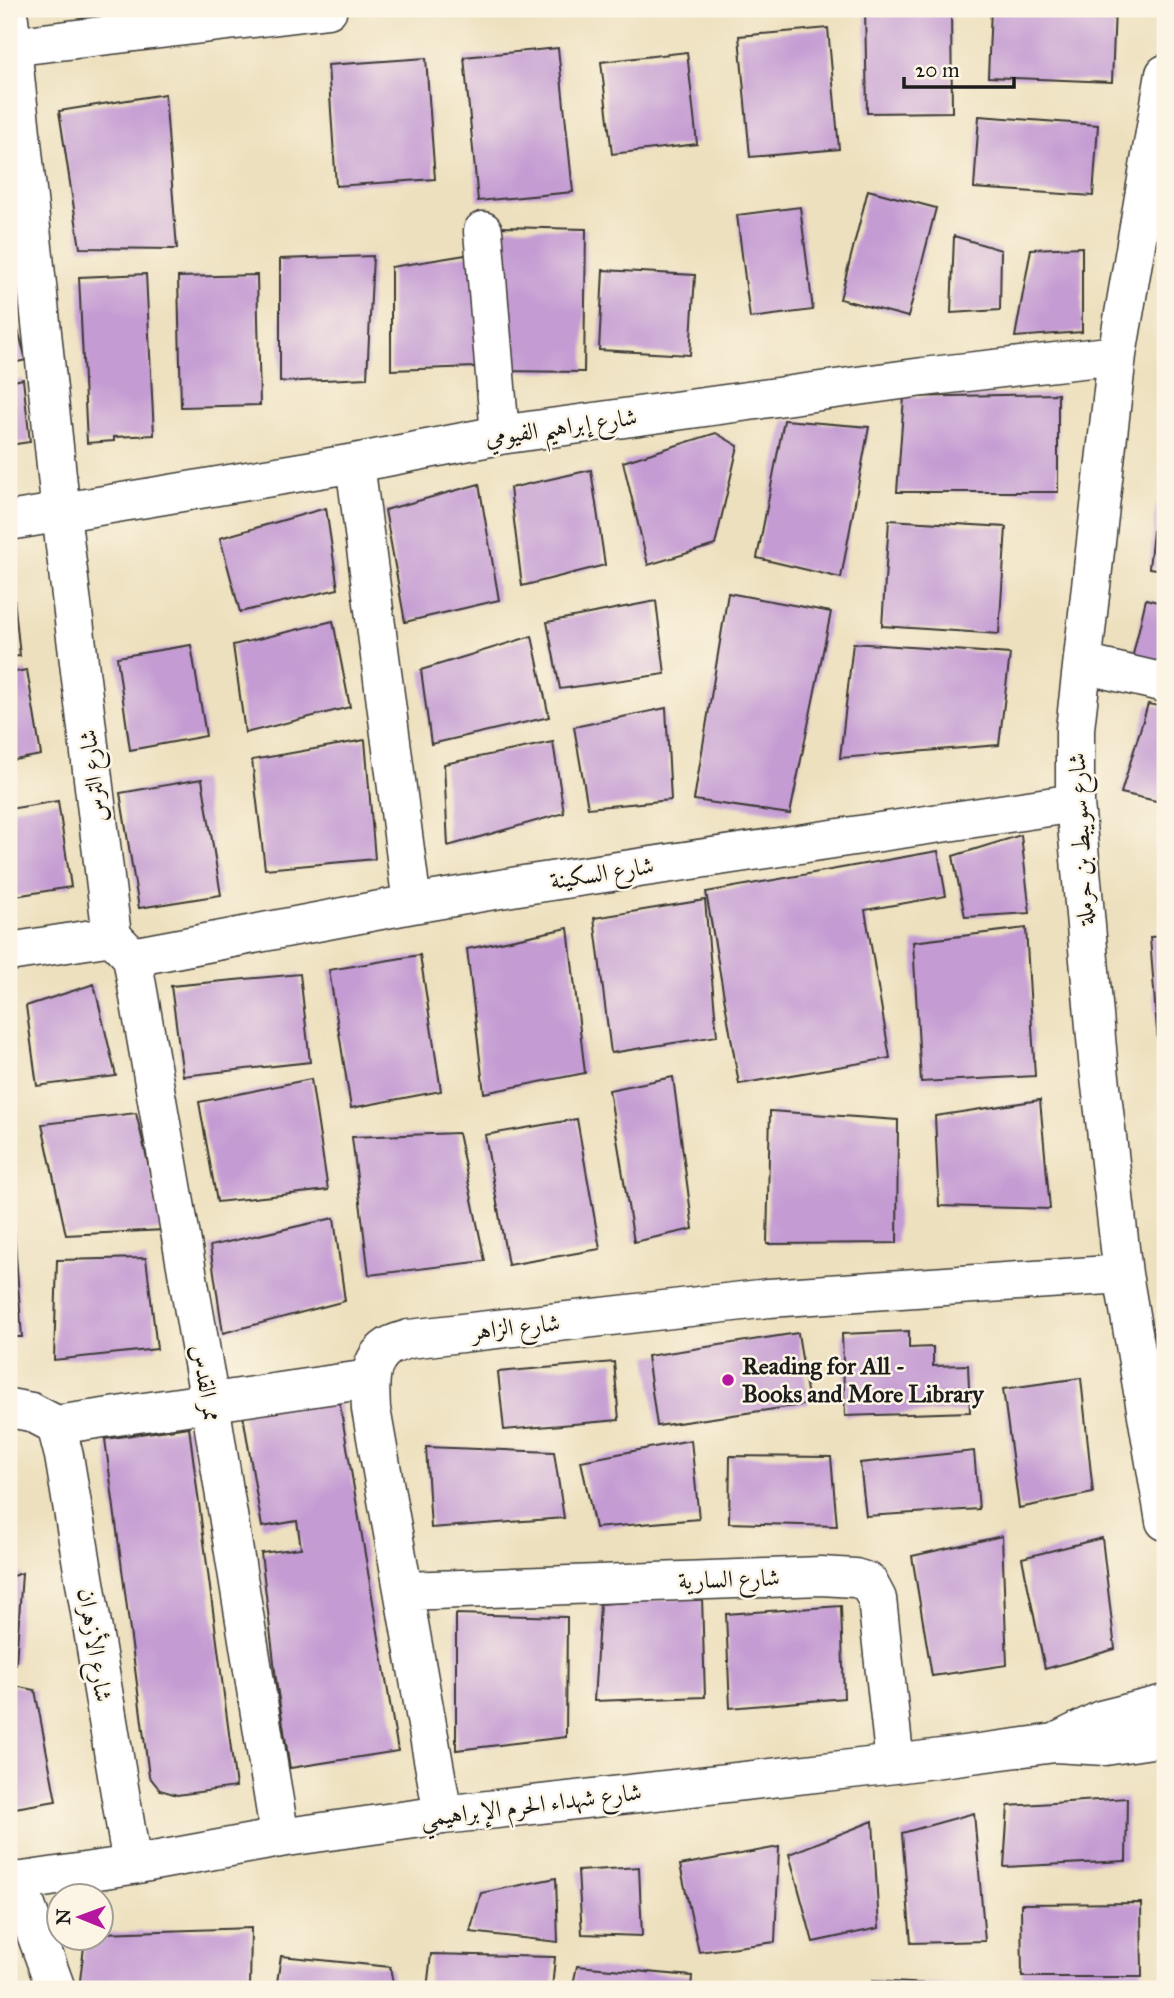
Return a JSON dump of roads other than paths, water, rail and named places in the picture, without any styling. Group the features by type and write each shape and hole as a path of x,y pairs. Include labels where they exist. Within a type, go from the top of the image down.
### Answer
{"street":[{"path":"10,37 328,9"},
{"name":"شارع الترس","path":"10,37 61,513 122,946"},
{"name":"شارع سويبط بن حرملة","path":"1165,74 1117,355 1075,729 1075,803 1098,1060 1123,1274 1165,1521"},
{"path":"484,231 500,435"},
{"name":"شارع إبراهيم الفيومي","path":"9,521 355,463 500,435 909,379 1117,355"},
{"path":"355,463 412,904"},
{"path":"1083,664 1165,683"},
{"name":"شارع السكينة","path":"122,946 1075,803"},
{"path":"9,951 122,946"},
{"name":"ممر القدس","path":"122,946 210,1403 280,1838"},
{"name":"شارع الزاهر","path":"369,1379 376,1361 388,1347 410,1339 769,1298 1123,1274"},
{"path":"9,1408 31,1412 56,1425 369,1379 371,1409 443,1815"},
{"name":"شارع الأزهران","path":"56,1425 64,1456 132,1865"},
{"name":"شارع السارية","path":"404,1591 821,1576 855,1578 868,1582 877,1599 895,1764"},
{"name":"شارع شهداء الحرم الإبراهيمي","path":"1055,1743 1101,1720 1165,1704"},
{"path":"1165,1714 1165,1723"},
{"name":"شارع شهداء الحرم الإبراهيمي","path":"13,1882 132,1865 280,1838 443,1815 895,1764 1055,1743 1105,1746 1165,1737"},
{"path":"13,1882 56,1989"}],"place":[{"name":"Reading for All - Books and More Library","path":"728,1380"}]}
